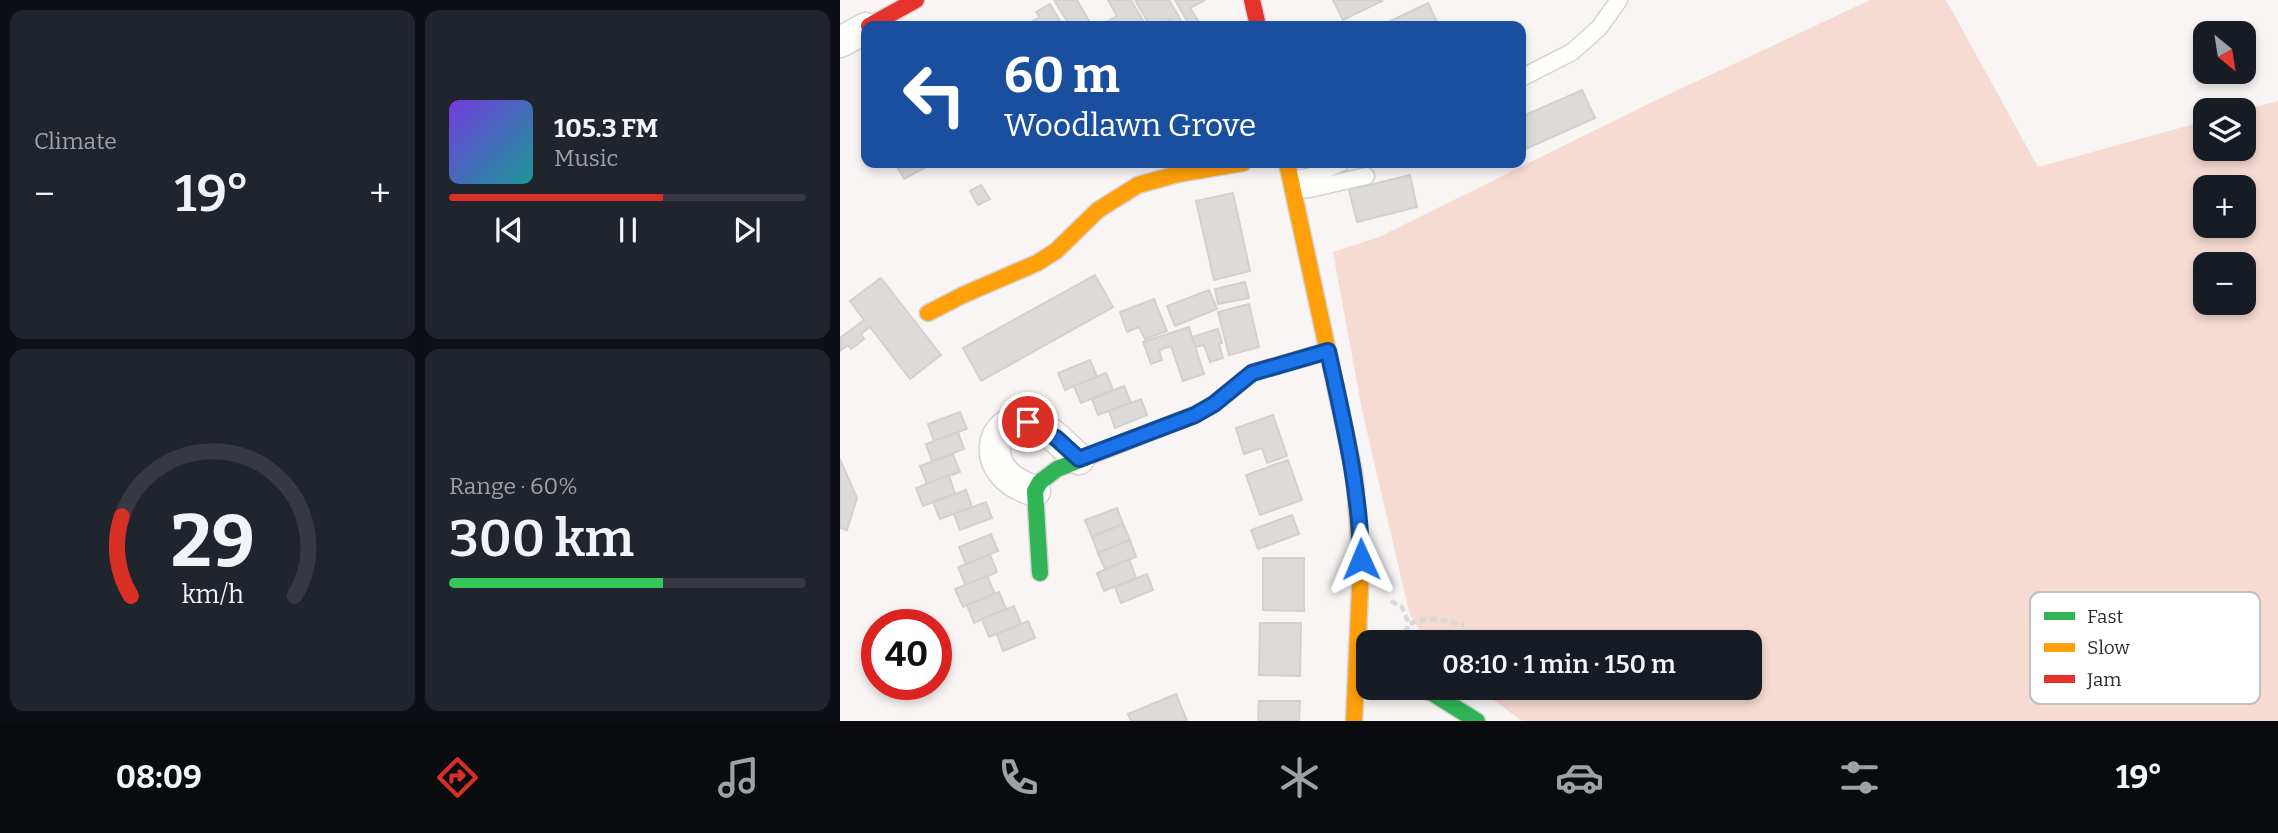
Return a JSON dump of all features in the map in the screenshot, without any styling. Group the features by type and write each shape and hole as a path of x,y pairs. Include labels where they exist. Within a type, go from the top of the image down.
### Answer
{"street":[{"path":"879,21 916,0"},
{"path":"1252,0 1257,21"},
{"path":"840,42 861,31"},
{"path":"928,313 1037,263 1056,251 1108,202 1138,185 1213,168"},
{"path":"1288,168 1354,472 1360,517 1362,630"},
{"path":"1040,573 1035,491 1040,482 1057,469 1079,459 1195,415 1214,404 1252,373 1328,351"},
{"path":"1035,491 1011,481 997,464 995,444 1006,426 1028,422 1056,438 1079,459"},
{"path":"1354,721 1358,700"},
{"path":"1444,700 1477,721"}],"lane":[{"path":"1526,75 1572,52 1599,28 1619,0"},
{"path":"1292,185 1329,168"},
{"path":"1292,185 1310,189 1366,176"}],"path":[{"path":"1385,598 1402,607 1409,624"},
{"path":"1406,630 1409,624 1432,617 1464,625"}],"shaded area":[{"path":"1870,0 1946,0 2038,167 2193,124 2193,161 2256,161 2256,107 2278,101 2278,721 1522,721 1493,700 1762,700 1762,630 1420,630 1410,616 1362,410 1333,252 1379,237 1519,168 1526,168 1526,164 1644,106"}],"building":[{"path":"1054,0 1077,0 1089,21 1067,21"},
{"path":"1108,0 1131,0 1143,21 1109,21 1117,16"},
{"path":"1135,0 1169,0 1181,21 1171,19 1147,21"},
{"path":"1175,0 1205,0 1190,8 1198,21 1187,21"},
{"path":"1333,0 1381,0 1382,1 1343,20"},
{"path":"1428,3 1437,21 1390,21"},
{"path":"1050,4 1060,21 1033,21 1040,17 1036,12"},
{"path":"1582,90 1595,118 1526,149 1526,115"},
{"path":"898,168 924,168 904,179"},
{"path":"1410,175 1417,207 1357,222 1349,190"},
{"path":"981,185 990,199 978,205 970,191"},
{"path":"1233,193 1250,271 1214,280 1196,201"},
{"path":"1095,275 1113,307 981,381 963,348"},
{"path":"881,278 941,355 910,379 870,327 861,334 864,339 851,349 848,345 840,351 840,338 864,320 850,301"},
{"path":"1245,282 1249,298 1218,304 1215,289"},
{"path":"1209,290 1217,309 1175,326 1167,306"},
{"path":"1154,299 1167,331 1145,339 1139,327 1127,332 1120,312"},
{"path":"1249,304 1259,347 1229,355 1218,312"},
{"path":"1189,327 1204,374 1183,381 1171,346 1159,350 1162,360 1151,364 1143,342"},
{"path":"1218,329 1223,358 1210,362 1204,345 1196,347 1192,337"},
{"path":"1090,360 1097,377 1065,390 1058,373"},
{"path":"1106,373 1113,390 1081,403 1074,386"},
{"path":"1124,386 1131,403 1098,415 1092,399"},
{"path":"1141,399 1147,415 1115,428 1109,411"},
{"path":"960,412 967,429 934,441 928,424"},
{"path":"1273,415 1287,456 1267,463 1262,448 1244,454 1236,428"},
{"path":"958,432 964,449 932,461 926,444"},
{"path":"953,454 960,472 927,484 920,466"},
{"path":"840,459 857,498 847,530 840,528"},
{"path":"1288,460 1302,500 1260,515 1246,475"},
{"path":"949,475 955,494 923,506 916,488"},
{"path":"966,490 972,507 940,519 933,502"},
{"path":"986,502 992,518 960,530 954,514"},
{"path":"1117,508 1123,524 1092,537 1085,520"},
{"path":"1292,515 1299,534 1258,549 1251,530"},
{"path":"1123,524 1130,540 1098,553 1092,537"},
{"path":"991,534 998,551 966,564 959,547"},
{"path":"1130,540 1136,557 1105,569 1098,553"},
{"path":"990,555 997,572 966,586 958,567"},
{"path":"1263,558 1304,558 1304,611 1263,610"},
{"path":"1129,559 1136,578 1104,591 1097,573"},
{"path":"1147,574 1153,590 1121,603 1115,587"},
{"path":"987,576 995,594 963,607 955,589"},
{"path":"999,592 1006,609 974,623 967,605"},
{"path":"1014,606 1021,624 989,637 982,619"},
{"path":"1028,621 1035,638 1003,651 997,634"},
{"path":"1260,623 1301,623 1300,676 1259,675"},
{"path":"1176,694 1187,721 1131,721 1128,714"},
{"path":"1259,701 1300,701 1299,721 1258,721"}],"traffic: fast":[{"path":"1040,573 1035,491 1040,482 1057,469 1194,415 1214,404 1252,373 1328,351"},
{"path":"1443,700 1477,721"}],"traffic: slow":[{"path":"928,313 1037,263 1056,251 1098,210 1138,185 1213,168"},
{"path":"1288,168 1354,472 1361,566 1354,721"}],"traffic: jam":[{"path":"878,21 916,0"},
{"path":"1252,0 1257,21"}],"route":[{"path":"1028,422 1056,438 1079,459 1195,415 1214,404 1252,373 1328,351 1354,472 1360,517 1361,559"}]}
